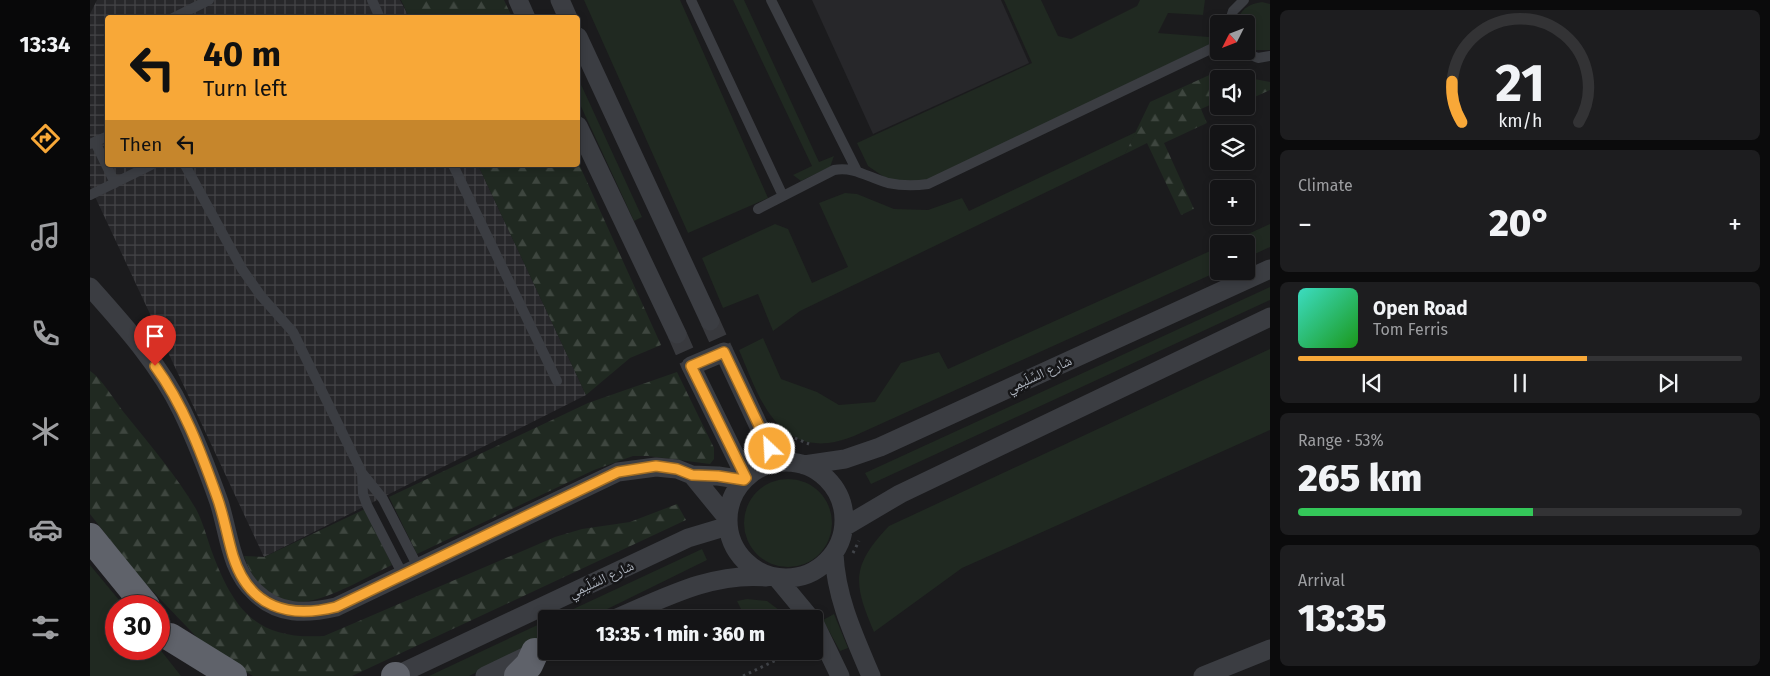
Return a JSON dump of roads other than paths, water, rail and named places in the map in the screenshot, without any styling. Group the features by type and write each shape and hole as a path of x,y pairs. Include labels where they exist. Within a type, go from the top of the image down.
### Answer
{"highway":[{"path":"90,537 137,595"},
{"path":"170,634 233,676"},
{"path":"170,637 205,676"},
{"path":"518,676 538,654"}],"street":[{"path":"518,0 525,15"},
{"path":"560,0 567,15"},
{"path":"580,41 710,321"},
{"path":"580,130 677,334"},
{"name":"شارع السِّلَيمِي","path":"804,465 845,459 880,447 1270,269"},
{"path":"90,287 144,352 173,395 208,472 219,504 233,557 242,577 254,592 266,602 280,608 295,612 314,613 336,607 618,472 656,466 677,469 692,475 745,479"},
{"path":"844,527 900,494 1270,317"},
{"path":"745,479 691,366 724,352 776,463"},
{"path":"638,610 714,580 752,576 774,577 798,577 818,569 834,554 844,527 842,507 835,489 822,474 804,465 790,462 765,466 745,479 732,497 728,522 732,543 742,558 755,569 774,577 803,610"},
{"path":"692,475 728,522"},
{"name":"شارع السِّلَيمِي","path":"395,676 688,538 728,522"},
{"path":"834,554 837,590 871,676"},
{"path":"823,637 840,676"},
{"path":"485,676 538,651"},
{"path":"1203,676 1269,651"}],"lane":[{"path":"179,15 209,0"},
{"path":"372,0 379,15"},
{"path":"691,0 783,196"},
{"path":"771,0 857,171"},
{"path":"1232,15 1233,11 1244,0"},
{"path":"758,209 834,170 845,168 888,183 908,186 928,184 1210,48"},
{"path":"1255,57 1270,56"},
{"path":"105,137 93,143 105,166"},
{"path":"106,167 114,183"},
{"path":"90,195 147,167"},
{"path":"186,167 242,269 261,296 293,332 362,474 383,499 411,571"},
{"path":"454,167 557,381"},
{"path":"362,474 363,494 367,505 411,571"}],"tunnel":[{"path":"710,321 724,352"},
{"path":"677,334 691,366"}]}
